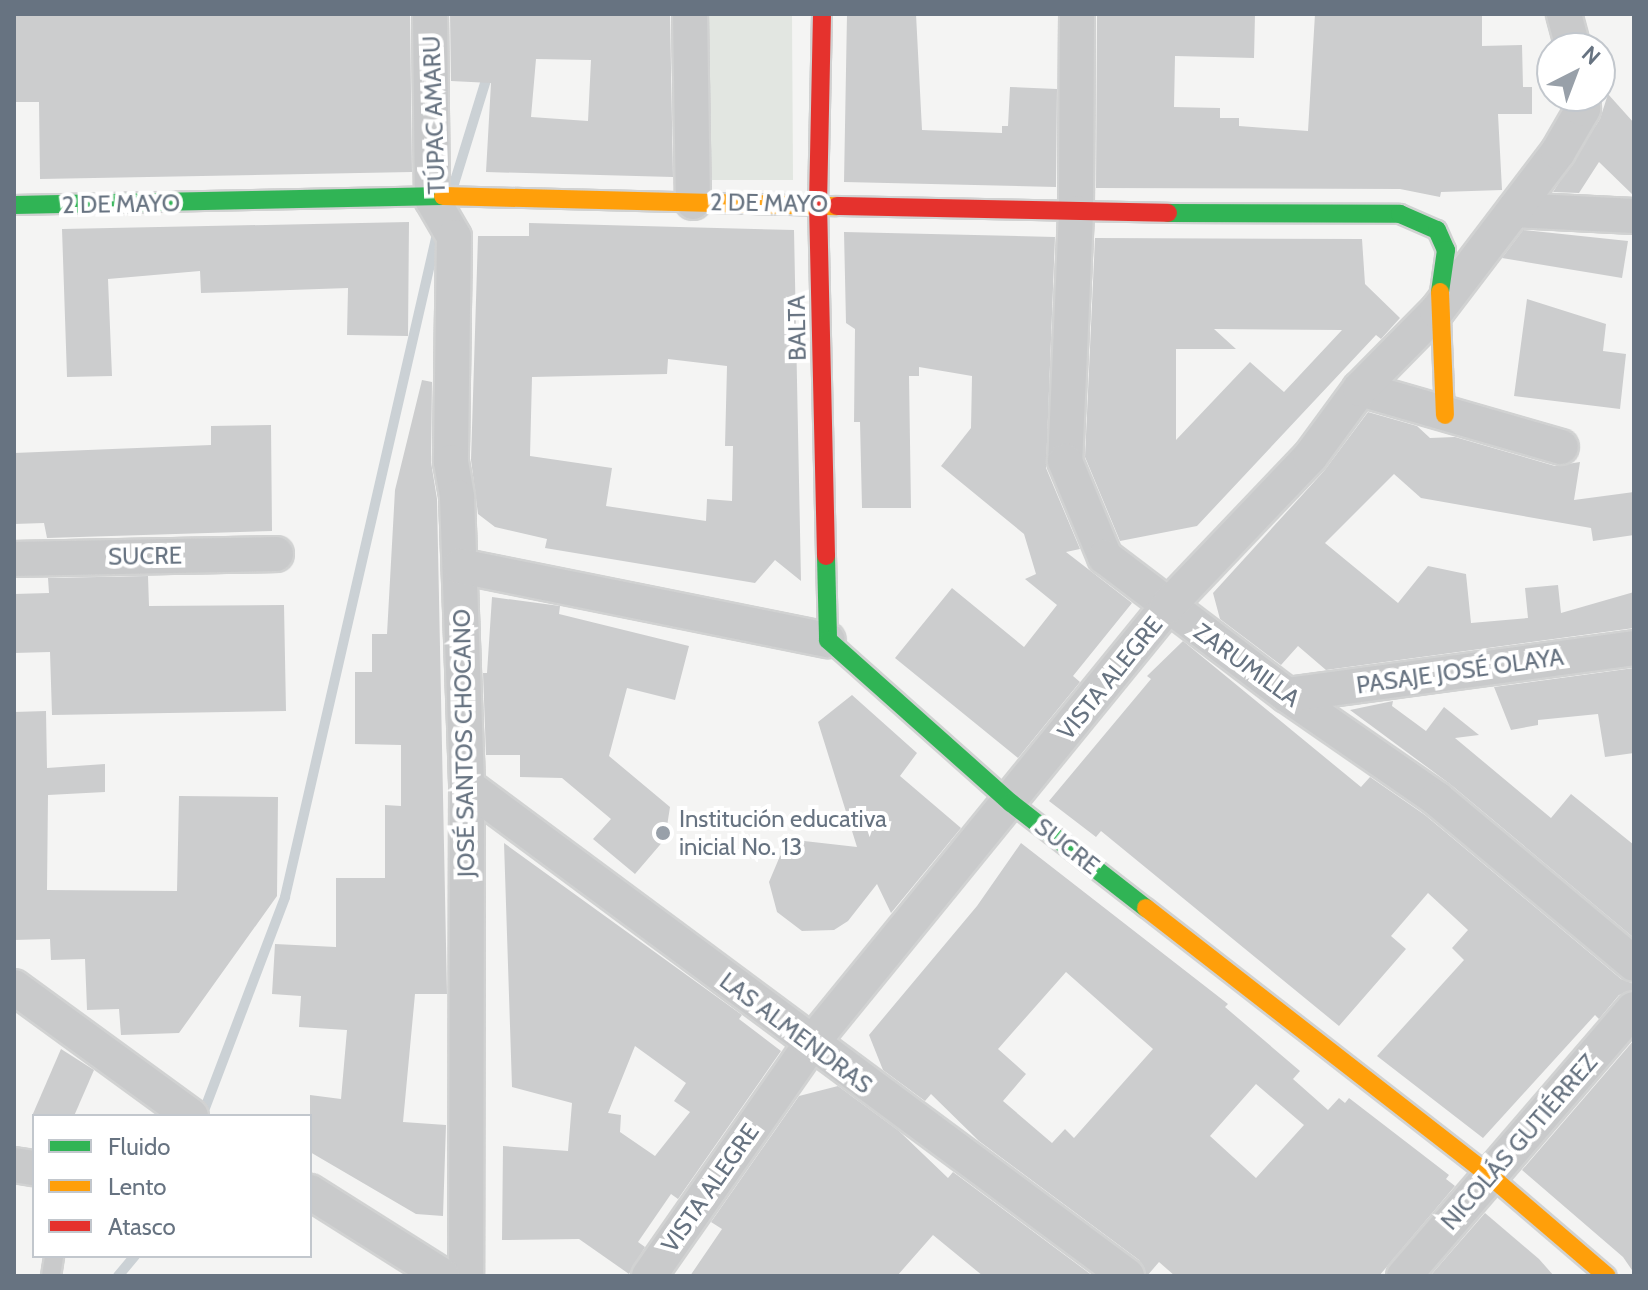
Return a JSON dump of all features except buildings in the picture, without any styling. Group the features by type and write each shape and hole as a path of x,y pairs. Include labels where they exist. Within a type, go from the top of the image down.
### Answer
{"street":[{"name":"TÚPAC AMARU","path":"430,14 438,206"},
{"path":"690,14 693,202"},
{"name":"BALTA","path":"822,14 818,203 828,640"},
{"name":"ZARUMILLA","path":"1077,14 1076,213 1065,461 1105,557 1287,695 1437,799 1634,964"},
{"name":"VISTA ALEGRE","path":"649,1276 810,1045 1011,803 1167,607 1310,457 1360,389 1437,311 1514,210 1581,112"},
{"name":"2 DE MAYO","path":"14,205 438,206 693,202 818,203 1076,213 1400,214 1437,230 1446,250 1437,311 1445,415"},
{"name":"JOSÉ SANTOS CHOCANO","path":"438,206 454,237 451,462 460,566 467,786 466,1276"},
{"path":"1514,210 1634,216"},
{"path":"1360,389 1561,447"},
{"name":"SUCRE","path":"14,559 276,554"},
{"path":"460,566 828,640"},
{"name":"SUCRE","path":"828,640 1011,803 1489,1175 1607,1276"},
{"name":"PASAJE JOSÉ OLAYA","path":"1287,695 1634,648"},
{"name":"LAS ALMENDRAS","path":"467,786 810,1045 1127,1276"},
{"path":"14,987 188,1114"},
{"name":"NICOLÁS GUTIÉRREZ","path":"1404,1276 1634,1009"},
{"path":"312,1193 443,1276"}],"shaded area":[{"path":"709,14 792,14 793,180 710,180"}],"waterway":[{"path":"454,184 489,70"},
{"path":"203,1114 285,897 439,225"},
{"path":"118,1276 133,1258"}],"traffic: fast":[{"path":"14,205 443,196"},
{"path":"1168,213 1400,214 1437,230 1446,250 1440,292"},
{"path":"826,556 828,640 1011,803 1146,908"}],"traffic: slow":[{"path":"443,196 837,206"},
{"path":"1440,292 1445,415"},
{"path":"1146,908 1489,1175 1607,1276"}],"traffic: jam":[{"path":"822,14 818,203 826,556"},
{"path":"837,206 1168,213"}],"place":[{"name":"Institución educativa inicial No. 13","path":"663,833"}]}
